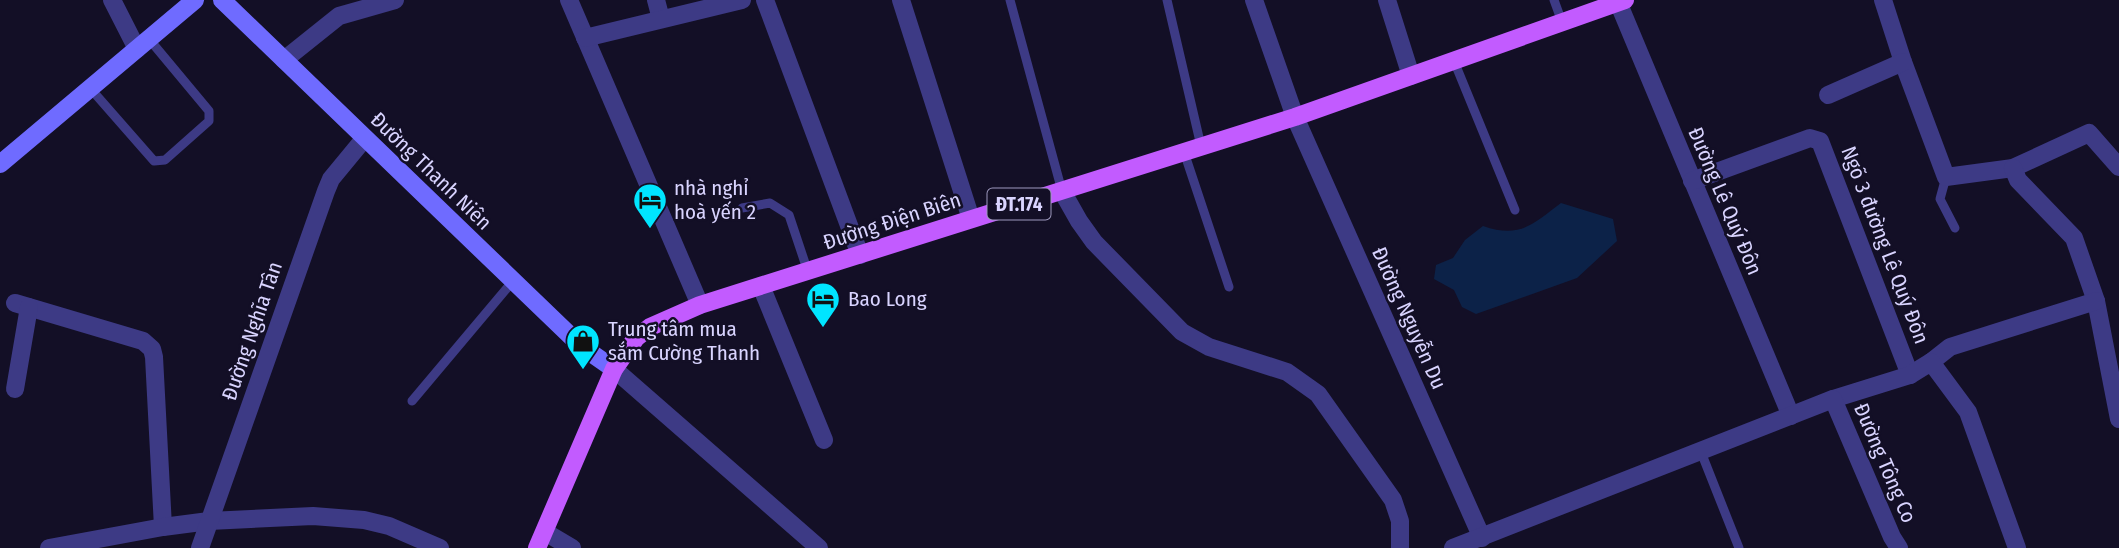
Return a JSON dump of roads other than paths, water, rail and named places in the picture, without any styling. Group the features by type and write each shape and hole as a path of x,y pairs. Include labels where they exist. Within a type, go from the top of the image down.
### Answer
{"main road":[{"path":"0,163 195,0"},
{"name":"Đường Thanh Niên","path":"222,0 581,346 614,369"},
{"name":"Đường Điện Biên","path":"541,540 614,369 636,338 650,327 700,305 1295,117 1622,1"}],"street":[{"path":"113,0 143,44"},
{"path":"284,60 339,16 396,0"},
{"path":"569,0 700,305"},
{"path":"656,0 661,19"},
{"path":"585,38 742,0"},
{"path":"765,0 860,255"},
{"path":"901,0 971,219"},
{"name":"Đường Nguyễn Du","path":"1254,0 1295,117 1482,538"},
{"path":"1387,0 1411,76"},
{"path":"1883,0 1946,177 2013,168 2089,133 2119,167"},
{"name":"Đường Lê Quý Đôn","path":"1622,1 1692,181 1791,416"},
{"path":"1828,94 1903,62"},
{"name":"Ngõ 3 đường Lê Quý Đôn","path":"1692,181 1810,138 1820,141 1910,374"},
{"name":"Đường Nghĩa Tân","path":"200,548 331,178 364,139"},
{"path":"2013,168 2018,180 2074,238 2096,301 2119,419"},
{"path":"1062,191 1094,242 1182,332 1209,347 1287,372 1318,394 1393,500 1400,521 1400,548"},
{"path":"761,286 824,440"},
{"path":"1833,399 1910,374 1950,347 2096,301"},
{"path":"15,388 22,305 143,341 152,349 155,357 163,527"},
{"path":"1931,362 1968,412 2017,548"},
{"path":"614,369 819,548"},
{"name":"Đường Tông Co","path":"1453,548 1833,399 1899,548"},
{"path":"52,548 209,521 313,516 352,518 389,526 440,548"},
{"path":"541,540 572,548"}],"lane":[{"path":"1010,0 1062,191"},
{"path":"1167,0 1193,149 1229,287"},
{"path":"1554,0 1562,22"},
{"path":"90,88 155,160 165,160 209,121 210,116 209,111 143,44"},
{"path":"1454,61 1515,210"},
{"path":"1946,177 1940,199 1955,228"},
{"path":"742,208 771,203 789,215 808,272"},
{"path":"412,401 513,281"},
{"path":"1701,452 1739,548"}],"water":[{"path":"1561,203 1613,219 1617,241 1577,278 1476,314 1462,307 1454,290 1434,279 1436,265 1453,258 1465,240 1483,226 1496,230 1517,230 1534,223"}],"place":[{"name":"nhà nghỉ hoà yến 2","path":"650,230"},
{"name":"Bao Long","path":"823,329"},
{"name":"Trung tâm mua sắm Cường Thanh","path":"583,371"}]}
